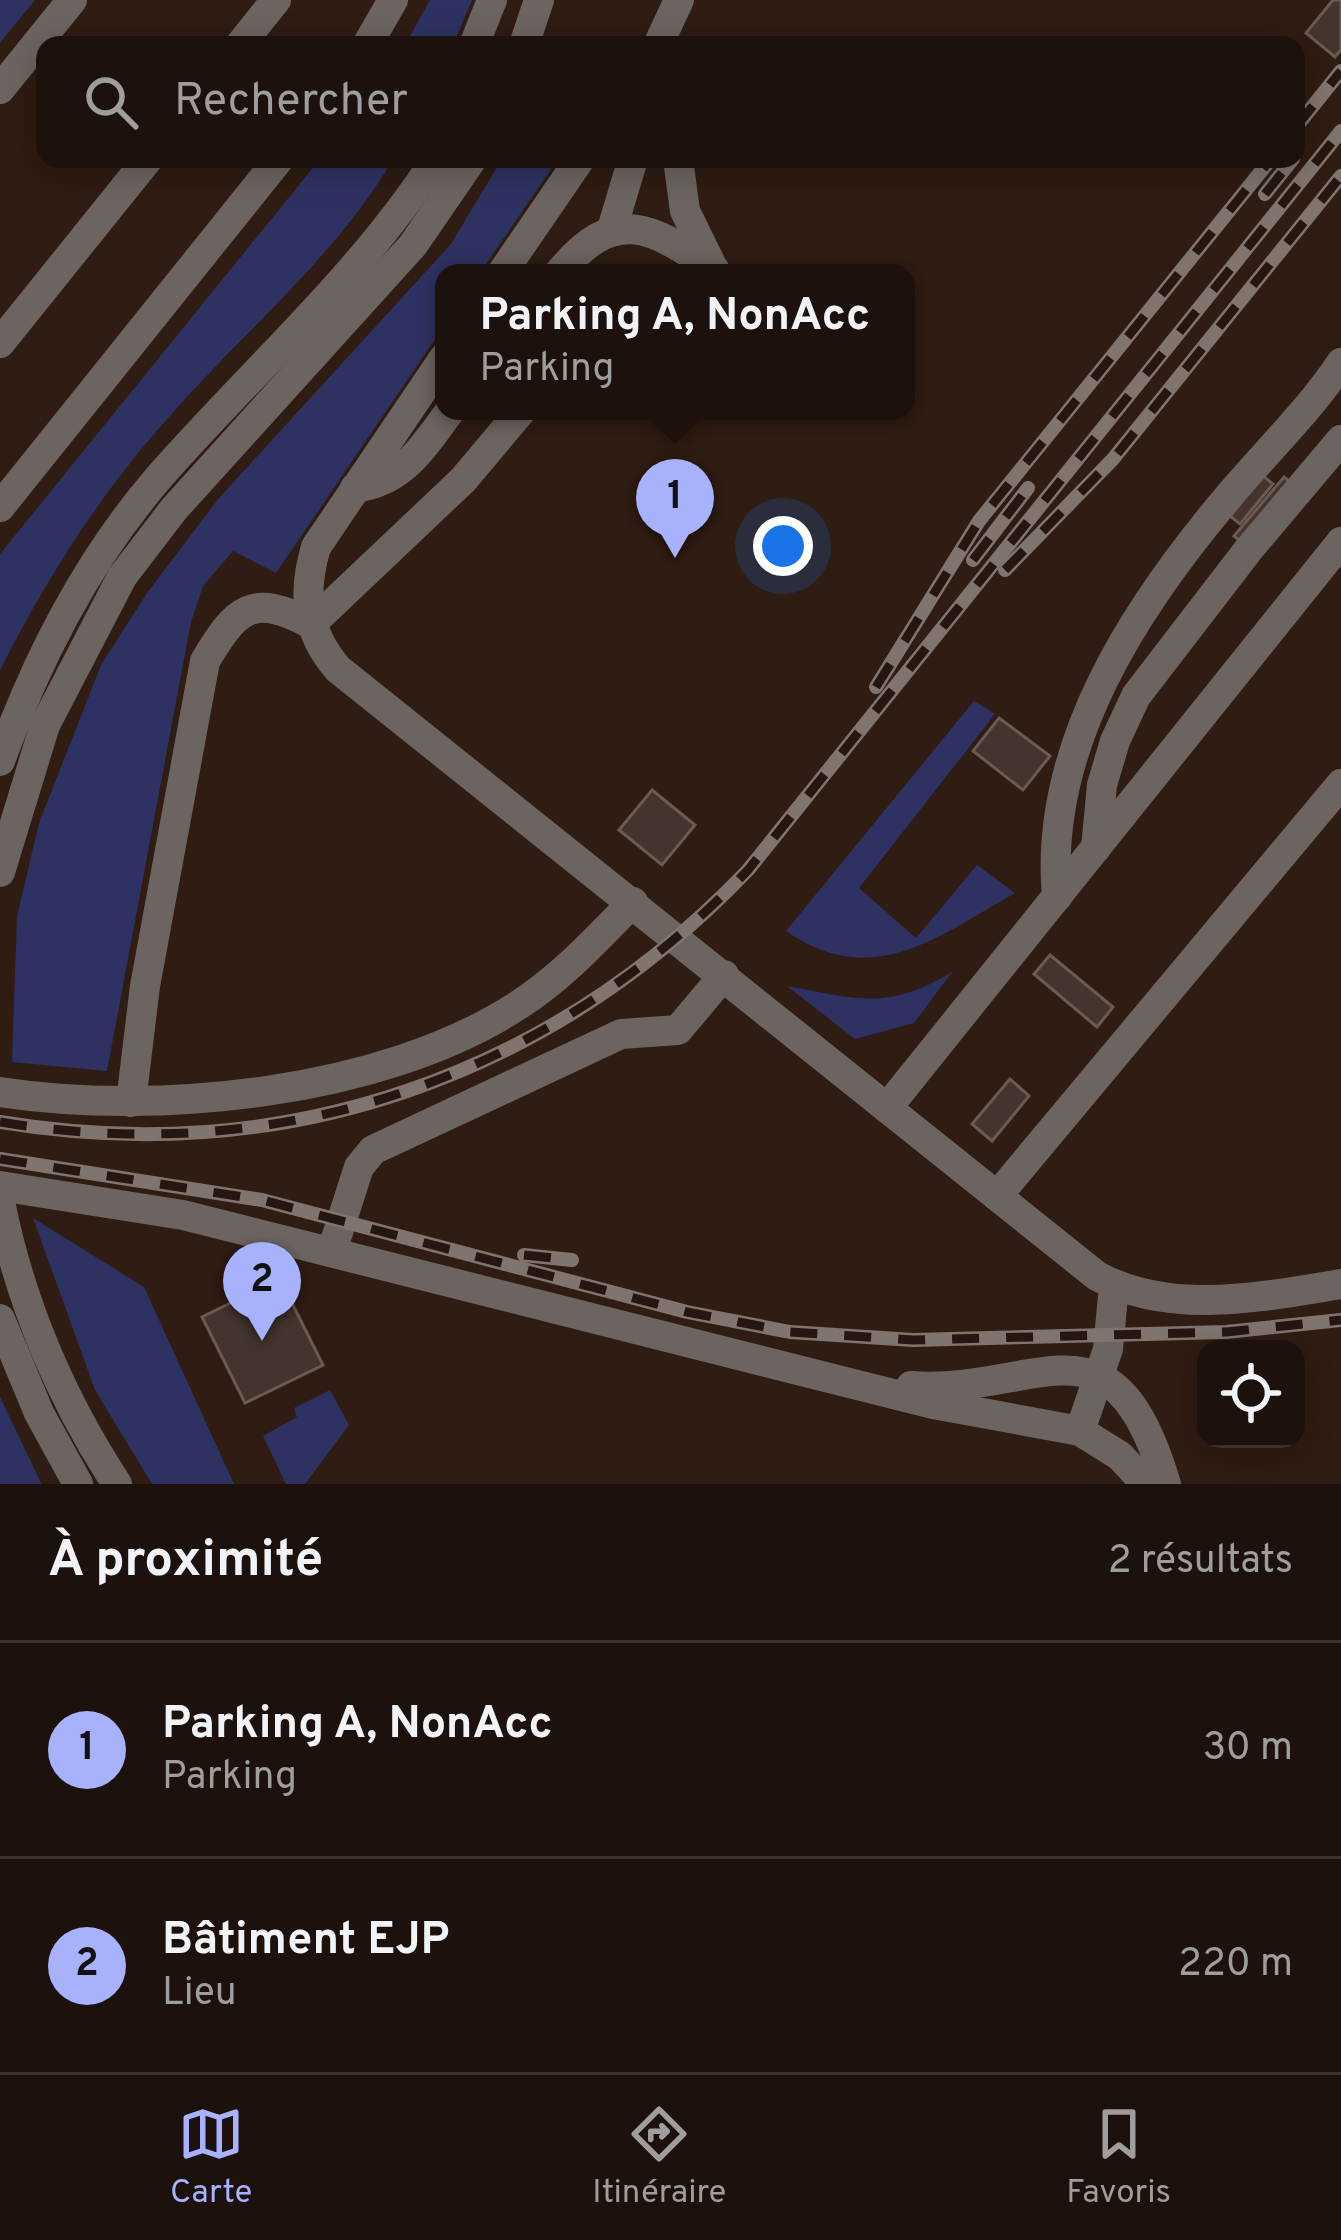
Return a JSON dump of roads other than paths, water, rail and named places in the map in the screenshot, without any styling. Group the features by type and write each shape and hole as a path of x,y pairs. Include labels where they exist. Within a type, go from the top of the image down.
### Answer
{"lane":[{"path":"42,36 71,0"},
{"path":"247,36 276,0"},
{"path":"372,36 393,0"},
{"path":"478,36 492,0"},
{"path":"493,36 507,0"},
{"path":"527,36 539,0"},
{"path":"662,36 679,0"},
{"path":"0,88 36,43"},
{"path":"0,344 141,168"},
{"path":"0,507 272,168"},
{"path":"0,715 54,601 128,492 345,254 411,168"},
{"path":"0,761 45,650 100,556 158,479 351,271 408,203 430,168"},
{"path":"0,872 45,725 122,577 174,509 413,245 466,168"},
{"path":"508,264 574,168"},
{"path":"612,229 630,168"},
{"path":"679,168 699,264"},
{"path":"568,264 582,247 612,229 652,232 692,264"},
{"path":"1057,897 1053,857 1069,772 1091,704 1129,633 1174,566 1341,363"},
{"path":"435,371 316,547 307,592 311,624 322,650 338,669 1084,1268 1114,1286 1176,1301 1341,1284"},
{"path":"355,488 375,485 400,472 443,420"},
{"path":"311,624 463,480 513,420"},
{"path":"1096,848 1102,785 1136,696 1249,549 1341,440"},
{"path":"887,1108 1341,542"},
{"path":"131,1102 145,986 205,661 229,621 246,609 286,610 311,624"},
{"path":"997,1196 1341,784"},
{"path":"0,1092 82,1102 131,1102 288,1086 371,1068 493,1020 583,954 633,902"},
{"path":"332,1251 358,1167 373,1150 621,1034 678,1030 724,975"},
{"path":"0,1186 169,1212 933,1404 1080,1431 1120,1456 1146,1484"},
{"path":"1,1206 42,1341 78,1418 117,1484"},
{"path":"1080,1431 1111,1335 1114,1286"},
{"path":"0,1319 39,1413 78,1484"},
{"path":"0,1358 62,1484"},
{"path":"845,1380 926,1388 1066,1368 1099,1376 1147,1428 1166,1484"}],"railway":[{"path":"1305,116 1341,71"},
{"path":"0,1122 106,1133 209,1132 309,1118 406,1091 499,1053 588,1003 671,942 748,870 1341,131"},
{"path":"876,687 979,521 1264,168"},
{"path":"1265,194 1286,168"},
{"path":"1005,570 1113,459 1341,176"},
{"path":"973,560 1028,488"},
{"path":"0,1159 262,1200 687,1312 790,1332 913,1340 1226,1332 1341,1320"},
{"path":"524,1255 572,1260"}],"place":[{"name":"Parking A, NonAcc","path":"675,558"},
{"name":"Bâtiment EJP","path":"262,1341"}]}
